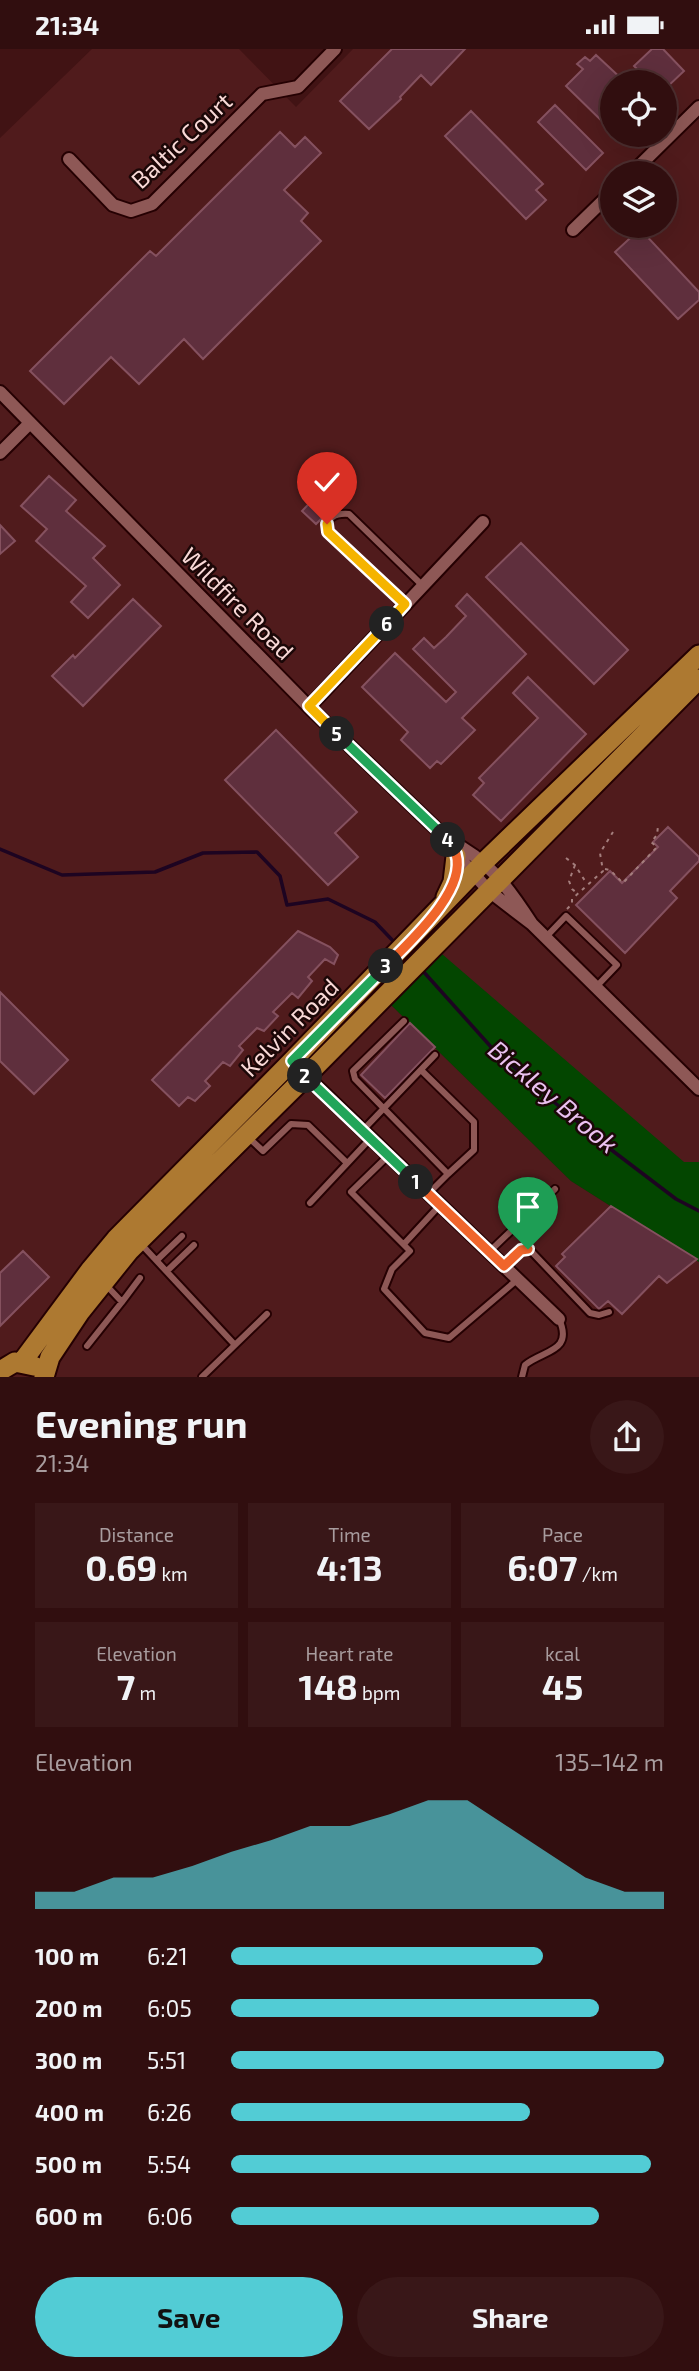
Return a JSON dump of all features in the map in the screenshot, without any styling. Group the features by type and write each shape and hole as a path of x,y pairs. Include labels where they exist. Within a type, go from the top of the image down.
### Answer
{"main road":[{"name":"Kelvin Road","path":"44,1377 51,1356 80,1312 197,1170 292,1061 478,868 699,655"},
{"name":"Kelvin Road","path":"6,1367 116,1239 197,1170 246,1135 699,679"},
{"path":"443,905 453,882 452,848"},
{"path":"6,1367 35,1367 44,1377"}],"street":[{"name":"Baltic Court","path":"69,159 113,205 131,211 152,204 262,94 298,87 335,49"},
{"path":"644,161 699,107"},
{"path":"573,230 600,204"},
{"name":"Wildfire Road","path":"0,392 309,706 452,848 478,868 699,1089"},
{"path":"0,453 30,423"},
{"path":"309,706 483,522"},
{"path":"292,1061 559,1319"}],"lane":[{"path":"405,604 328,532 327,524 331,517 339,513 349,514 423,586"},
{"path":"546,937 566,916 617,965 596,987"},
{"path":"404,1021 353,1071 355,1079 448,1174"},
{"path":"310,1203 347,1163 384,1108 435,1055"},
{"path":"421,1070 474,1122 474,1150 428,1194"},
{"path":"246,1135 263,1151 291,1124 308,1125 347,1163"},
{"path":"388,1156 351,1192 411,1251 392,1269 384,1289 425,1333 449,1338 518,1279"},
{"path":"489,1252 555,1189"},
{"path":"404,1244 440,1205"},
{"path":"157,1261 182,1236"},
{"path":"139,1241 235,1345"},
{"path":"167,1272 194,1245"},
{"path":"504,1266 521,1250 530,1250 590,1313 599,1315 609,1312"},
{"path":"87,1346 140,1278"},
{"path":"104,1283 122,1302"},
{"path":"202,1377 267,1314"},
{"path":"522,1377 525,1365 558,1347 562,1341 564,1329 559,1319"}],"path":[{"path":"604,869 610,870 622,883 657,847 651,842 657,835 658,826"},
{"path":"604,869 600,853 612,832"},
{"path":"594,849 600,853"},
{"path":"566,858 575,866 587,885"},
{"path":"575,866 569,881 578,894"},
{"path":"566,916 566,909 578,894 604,869"}],"shaded area":[{"path":"92,49 239,49 296,107 353,49 699,49 699,1162 684,1162 389,1003 571,1181 699,1262 699,1377 0,1377 0,138"}],"green space":[{"path":"442,954 684,1162 699,1162 699,1262 571,1181 389,1003"}],"building":[{"path":"392,49 465,49 431,85 421,75 401,99 369,129 340,101"},
{"path":"652,49 663,49 684,71 677,78 677,70 638,70 634,66"},
{"path":"596,55 612,70 600,70 600,119 566,86 583,69 577,64 585,57 590,61"},
{"path":"555,105 603,153 586,170 538,122"},
{"path":"471,111 543,184 536,190 546,200 526,219 445,136"},
{"path":"280,132 295,147 305,137 321,153 284,190 308,213 301,221 321,241 203,359 184,339 139,384 111,357 64,404 30,371 150,251 156,256"},
{"path":"630,238 648,238 699,292 699,300 678,319 615,252"},
{"path":"49,476 76,500 66,511 105,546 93,558 120,585 88,618 71,602 86,586 36,541 47,529 21,506"},
{"path":"326,486 340,500 316,524 302,511"},
{"path":"0,525 15,541 0,554"},
{"path":"521,543 628,650 594,684 486,577"},
{"path":"467,594 526,654 462,718 475,730 441,764 437,761 430,768 401,740 408,732 362,687 395,653 446,702 456,692 413,649 424,638 434,648 446,637 466,616 456,606"},
{"path":"133,599 161,626 83,706 52,676 73,655 75,658"},
{"path":"528,677 586,734 501,821 473,795 484,783 479,778 538,718 513,693"},
{"path":"276,730 357,812 335,833 358,857 328,885 225,780"},
{"path":"668,827 699,857 699,861 670,891 677,898 625,953 576,905 610,871 622,883 658,847 653,842"},
{"path":"298,931 330,947 338,955 334,964 325,959 308,977 312,981 298,998 292,993 273,1012 278,1016 264,1031 257,1028 239,1046 243,1050 230,1066 223,1062 205,1081 210,1086 195,1101 188,1097 179,1106 152,1080"},
{"path":"0,992 68,1060 34,1094 0,1061"},
{"path":"410,1023 435,1047 385,1098 361,1075"},
{"path":"611,1206 697,1259 667,1283 659,1276 622,1314 608,1301 599,1309 556,1266 565,1257 562,1254"},
{"path":"23,1251 49,1277 0,1326 0,1273"}],"waterway":[{"name":"Bickley Brook","path":"0,849 62,875 155,872 203,853 257,852 280,876 287,905 328,899 375,922 396,944"},
{"name":"Bickley Brook","path":"422,970 492,1048 554,1102 676,1199 699,1211"}],"route":[{"path":"327,524 328,532 405,604 309,706 448,840 456,860 453,882 443,905 292,1061 504,1266 521,1250 528,1249"}]}
